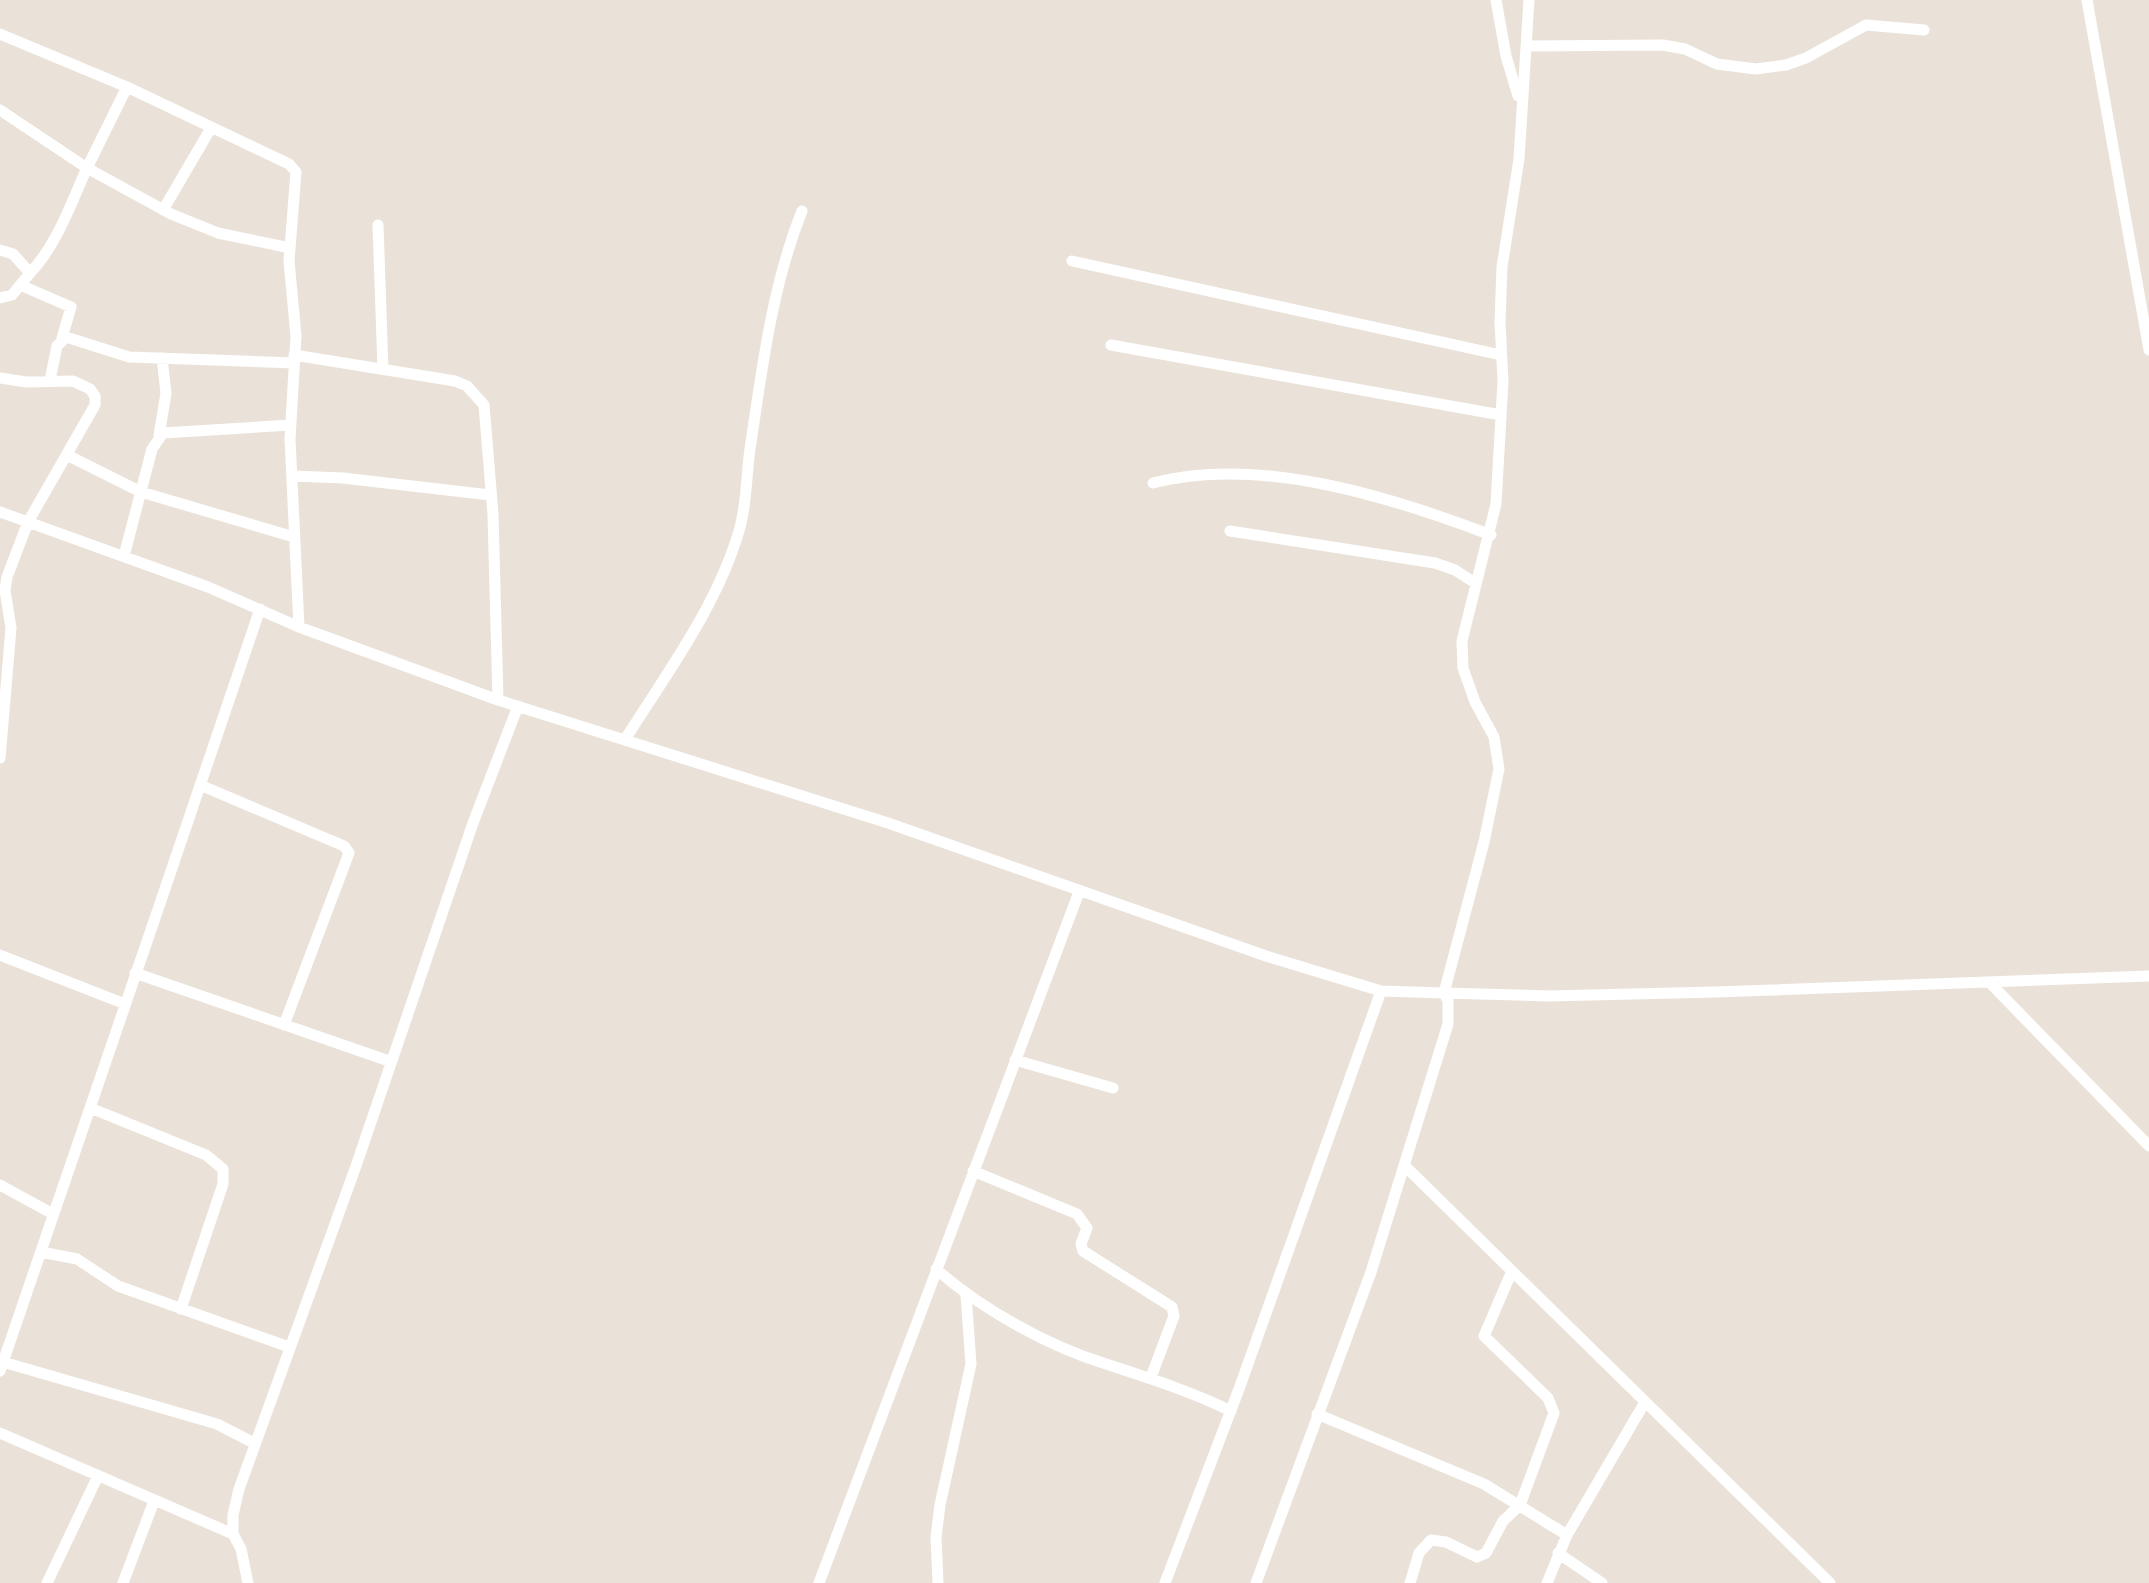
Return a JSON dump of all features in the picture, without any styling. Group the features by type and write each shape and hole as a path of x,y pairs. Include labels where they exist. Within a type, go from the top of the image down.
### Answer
{"street":[{"path":"1496,0 1506,56 1521,105"},
{"path":"1257,1583 1406,1167 1448,1024 1444,993 1499,769 1494,738 1463,668 1462,641 1496,504 1502,414 1502,268 1519,159 1529,0"},
{"path":"2087,0 2149,350"},
{"path":"1527,46 1685,48 1717,64 1756,69 1796,62 1866,25 1924,30"},
{"path":"0,34 128,88 293,167 296,177 290,248 296,336 290,425 299,627"},
{"path":"0,298 5,299 20,285 56,236 128,88"},
{"path":"0,110 87,168 164,210 228,236 290,248"},
{"path":"164,210 212,128"},
{"path":"626,738 688,639 739,532 759,391 784,262 802,212"},
{"path":"378,225 383,369"},
{"path":"0,250 14,254 30,273"},
{"path":"1072,261 1501,356"},
{"path":"20,285 70,307 50,380"},
{"path":"62,338 118,354 294,359 383,369 455,381 476,394 484,405 498,700"},
{"path":"1111,345 1502,414"},
{"path":"124,556 152,449 160,436 166,393 162,358"},
{"path":"0,378 81,383 95,396 96,405 28,522 7,577 5,590 12,628 0,758"},
{"path":"160,436 290,425"},
{"path":"67,455 141,492 294,537"},
{"path":"1153,483 1192,475 1263,476 1403,502 1490,535"},
{"path":"292,476 343,478 490,496"},
{"path":"0,512 498,700 904,829 1266,956 1381,991 1568,996 2149,976"},
{"path":"1230,531 1435,563 1455,570 1475,584"},
{"path":"254,1444 217,1424 2,1366 260,609"},
{"path":"248,1583 234,1534 236,1501 518,706"},
{"path":"200,784 344,846 349,852 284,1025"},
{"path":"820,1583 1079,892"},
{"path":"0,956 125,1004"},
{"path":"135,973 389,1061"},
{"path":"1991,984 2149,1146"},
{"path":"1165,1583 1381,991"},
{"path":"1015,1060 1112,1088"},
{"path":"93,1108 206,1155 223,1169 222,1184 181,1309"},
{"path":"1406,1167 1830,1583"},
{"path":"973,1170 1078,1214 1086,1228 1083,1251 1172,1307 1174,1316 1151,1377"},
{"path":"0,1184 53,1214"},
{"path":"41,1252 77,1259 118,1286 290,1347"},
{"path":"936,1269 966,1295 1084,1356 1151,1377 1231,1410"},
{"path":"1410,1583 1419,1553 1427,1542 1438,1539 1482,1556 1520,1504 1554,1413 1548,1398 1484,1336 1512,1271"},
{"path":"938,1583 936,1537 940,1505 971,1364 966,1295"},
{"path":"1546,1583 1567,1535 1645,1402"},
{"path":"1317,1414 1484,1484 1567,1535"},
{"path":"0,1434 234,1534"},
{"path":"46,1583 98,1478"},
{"path":"123,1583 154,1501"},
{"path":"1558,1553 1602,1583"}]}
